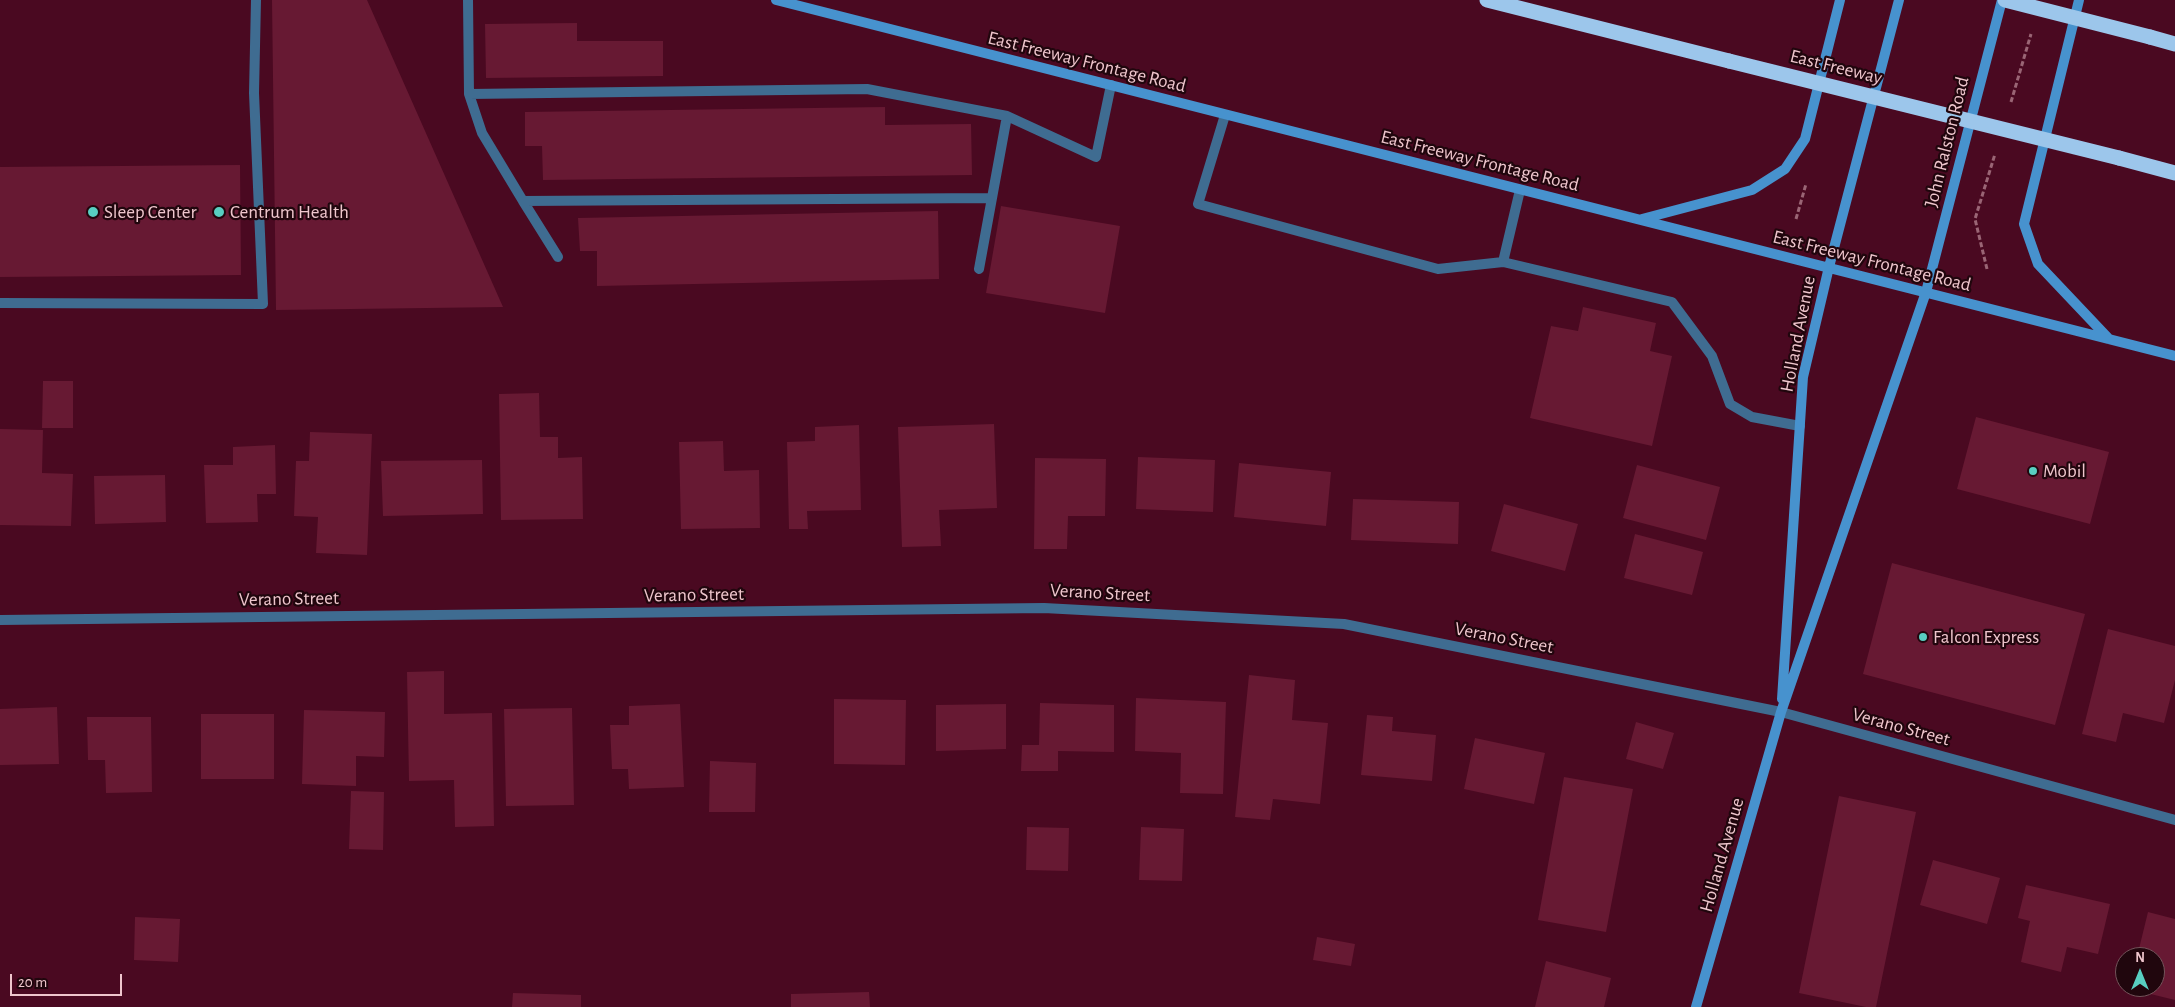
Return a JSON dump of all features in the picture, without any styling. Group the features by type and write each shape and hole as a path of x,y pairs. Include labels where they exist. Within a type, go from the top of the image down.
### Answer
{"highway":[{"name":"East Freeway","path":"1487,0 2175,173"},
{"path":"2003,0 2175,44"}],"main road":[{"name":"East Freeway Frontage Road","path":"776,0 2175,356"},
{"path":"1641,219 1752,190 1785,169 1805,138 1840,0"},
{"name":"Holland Avenue","path":"1781,712 1804,378 1829,267 1899,0"},
{"name":"John Ralston Road","path":"1926,292 2003,0"},
{"path":"2079,0 2024,224 2038,264 2110,340"},
{"name":"Holland Avenue","path":"1696,1007 1781,712 1926,292"}],"street":[{"path":"0,303 262,304 254,93 256,0"},
{"path":"468,0 469,94 482,133 558,257"},
{"path":"469,94 867,89 1007,116 1096,157 1112,85"},
{"path":"1225,115 1198,204 1438,269 1503,262 1672,302 1712,356 1730,404 1752,417 1800,426"},
{"path":"979,269 1007,116"},
{"path":"1503,262 1520,190"},
{"path":"523,201 991,198"},
{"name":"Verano Street","path":"0,620 1054,608 1344,624 1781,712 2175,820"}],"building":[{"path":"272,0 367,0 503,307 276,310"},
{"path":"577,23 577,41 663,41 663,76 486,78 485,24"},
{"path":"885,107 885,125 971,124 972,175 543,180 542,146 525,146 525,112"},
{"path":"240,165 241,275 0,277 0,167"},
{"path":"1001,206 1120,226 1105,313 986,293"},
{"path":"938,211 939,279 597,286 597,251 580,251 578,218"},
{"path":"1583,307 1656,323 1650,351 1672,356 1652,446 1530,418 1551,326 1578,331"},
{"path":"43,381 73,381 73,428 42,428"},
{"path":"539,393 540,437 558,437 558,458 582,457 583,519 501,520 499,394"},
{"name":"Mobil","path":"1976,417 2109,452 2090,524 1957,489"},
{"path":"994,424 997,508 939,510 941,546 902,547 898,427"},
{"path":"859,425 861,510 807,511 808,529 789,529 787,442 815,441 815,427"},
{"path":"0,429 43,430 42,473 73,474 71,526 0,525"},
{"path":"310,432 372,434 367,555 316,553 318,517 294,516 296,461 309,461"},
{"path":"723,441 724,471 759,470 760,528 681,529 679,442"},
{"path":"275,445 276,494 257,494 258,522 206,523 204,465 233,465 233,447"},
{"path":"1138,457 1215,460 1213,512 1136,509"},
{"path":"1035,458 1106,459 1105,516 1068,516 1067,549 1034,549"},
{"path":"482,460 483,514 383,516 381,461"},
{"path":"1239,463 1331,472 1326,526 1234,517"},
{"path":"1637,465 1720,487 1706,540 1623,518"},
{"path":"165,475 166,522 95,524 94,476"},
{"path":"1353,499 1459,502 1458,544 1351,540"},
{"path":"1504,504 1578,524 1565,571 1491,551"},
{"path":"1635,534 1703,552 1692,595 1624,578"},
{"path":"1892,563 2085,614 2055,725 1863,674"},
{"path":"2108,629 2175,646 2175,680 2164,723 2123,713 2116,742 2082,734"},
{"path":"444,671 444,714 492,713 494,826 455,827 454,780 409,781 407,672"},
{"path":"1249,675 1295,680 1292,720 1328,723 1320,804 1273,799 1270,820 1235,817"},
{"path":"1136,698 1226,702 1223,794 1180,793 1181,753 1135,751"},
{"path":"834,699 906,700 905,765 834,764"},
{"path":"1040,703 1114,705 1114,752 1058,751 1058,771 1021,771 1022,745 1039,745"},
{"path":"680,704 684,787 629,789 628,769 612,769 610,725 629,725 629,706"},
{"path":"1006,704 1006,749 936,751 936,705"},
{"path":"57,707 59,764 0,765 0,709"},
{"path":"572,708 574,805 506,806 504,709"},
{"path":"304,710 385,712 384,757 356,756 356,786 302,784"},
{"path":"201,714 274,714 274,779 201,779"},
{"path":"1367,715 1393,717 1392,731 1436,735 1432,781 1361,775"},
{"path":"87,717 151,717 152,792 106,793 105,760 88,760"},
{"path":"1636,722 1674,733 1663,769 1626,759"},
{"path":"1475,738 1545,753 1534,804 1464,789"},
{"path":"710,761 756,763 755,812 709,812"},
{"path":"1564,777 1633,789 1606,932 1538,920"},
{"path":"351,791 384,792 383,850 349,849"},
{"path":"1839,796 1916,812 1876,1007 1866,1007 1799,993"},
{"path":"1027,827 1069,828 1068,871 1026,870"},
{"path":"1141,827 1184,829 1182,881 1139,880"},
{"path":"1933,860 2000,878 1987,924 1920,905"},
{"path":"2026,885 2110,904 2098,954 2067,947 2061,972 2021,962 2030,921 2018,918"},
{"path":"2148,912 2175,919 2175,1000 2163,997 2165,997 2165,947 2139,947"},
{"path":"135,917 180,919 178,962 134,960"},
{"path":"1317,937 1355,944 1351,966 1313,960"},
{"path":"1546,961 1611,978 1604,1007 1535,1007"},
{"path":"869,992 870,1007 791,1007 791,994"},
{"path":"513,993 581,995 581,1007 512,1007"}],"place":[{"name":"Sleep Center","path":"93,212"},
{"name":"Centrum Health","path":"219,212"},
{"name":"Mobil","path":"2033,471"},
{"name":"Falcon Express","path":"1923,637"}]}
